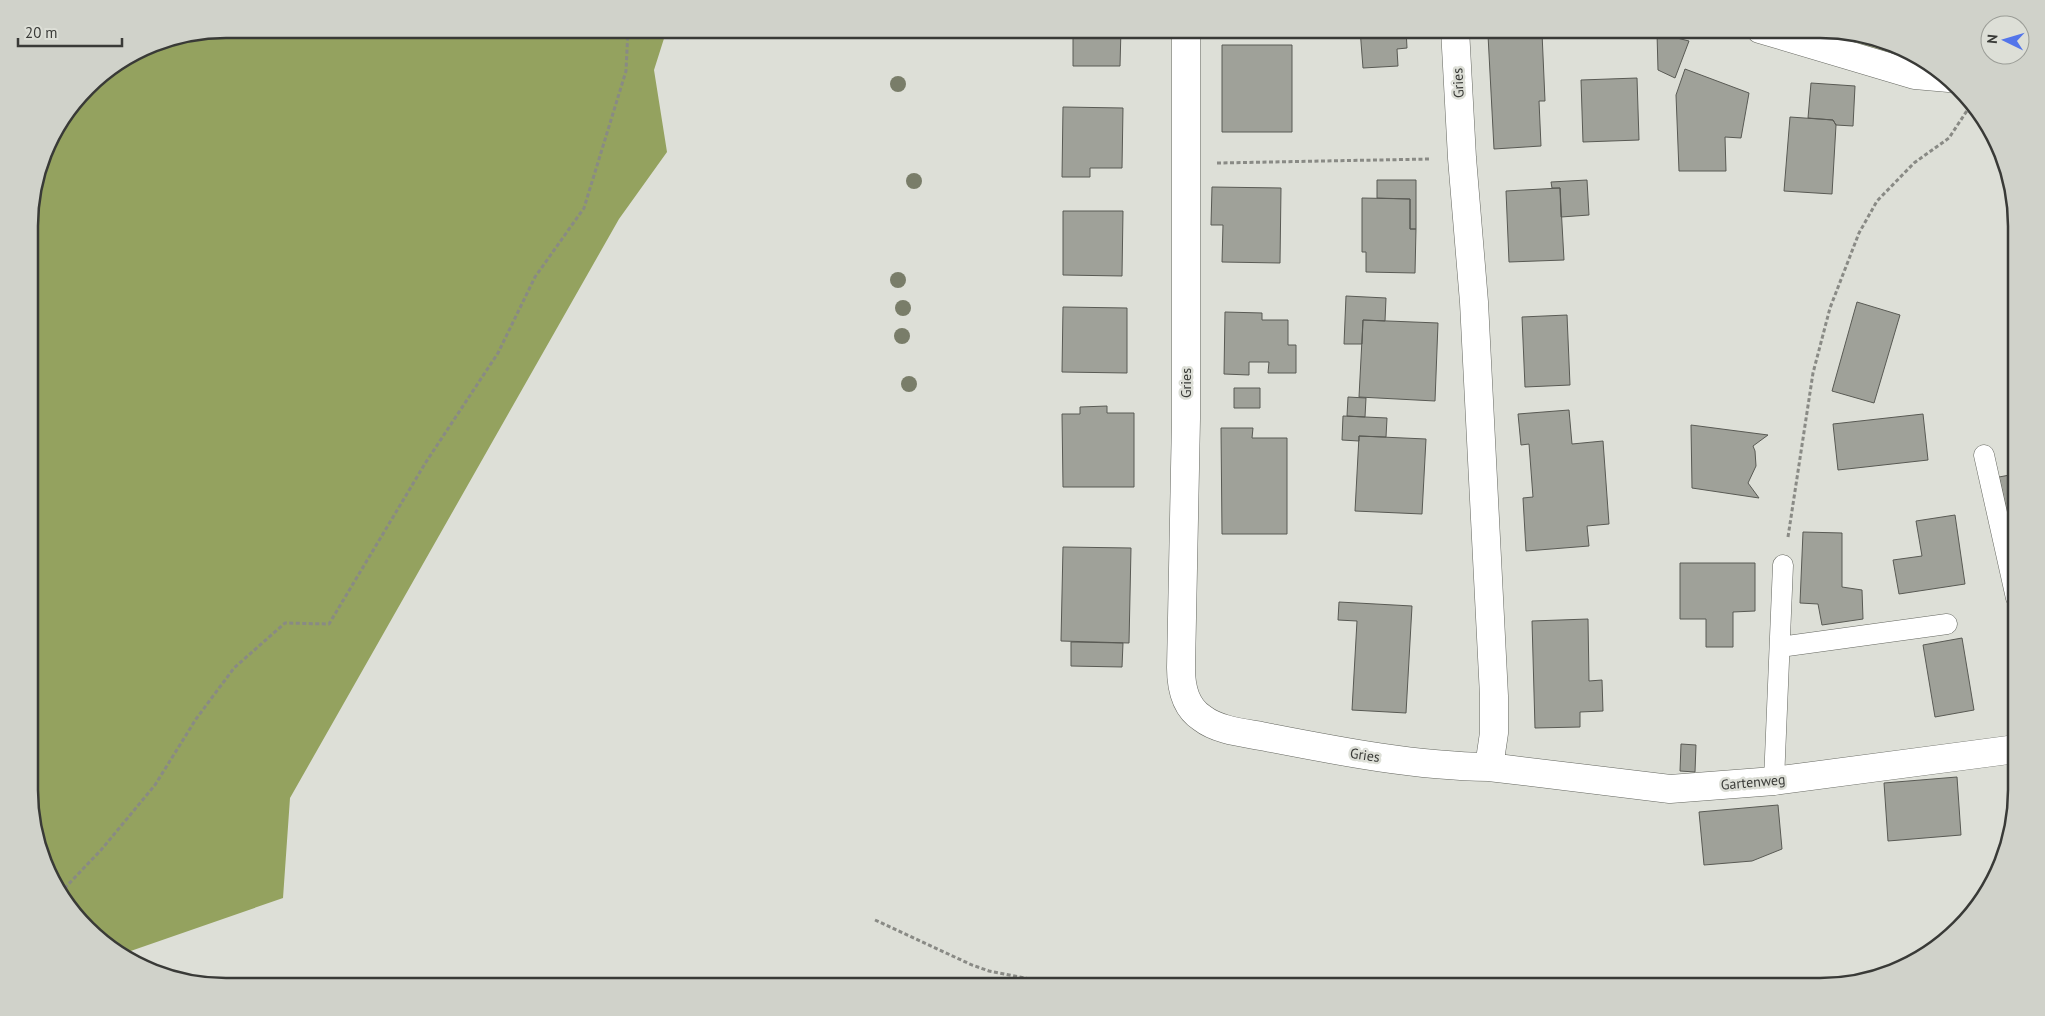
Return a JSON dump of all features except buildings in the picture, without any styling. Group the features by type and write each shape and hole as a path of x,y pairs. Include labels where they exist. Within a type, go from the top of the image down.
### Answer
{"street":[{"name":"Gries","path":"1186,38 1186,419 1181,680 1187,702 1202,719 1229,729 1340,752 1450,767 1489,767 1494,733 1494,696 1474,302 1462,158 1455,38"},
{"path":"1815,38 1833,41 1915,76 1935,77"},
{"name":"Gartenweg","path":"1489,767 1670,789 1774,781 2008,750"}],"lane":[{"path":"1984,455 2008,562"},
{"path":"1774,781 1784,565"},
{"path":"1780,647 1948,624"}],"path":[{"path":"65,888 101,850 155,785 196,719 234,668 285,623 329,624 426,462 498,353 535,277 584,208 626,71 628,38"},
{"path":"1784,565 1813,373 1830,308 1855,242 1877,201 1914,162 1949,138 1968,110"},
{"path":"1186,164 1462,158"},
{"path":"875,920 972,965 989,971 1024,978"}],"green space":[{"path":"213,38 664,38 654,70 667,152 619,219 290,798 283,898 129,951 111,940 76,905 57,874 47,851 38,803 38,213 47,165 57,142 76,111 111,76 142,57 165,47 189,41"},
{"path":"1833,38 1880,47 1911,62"}]}
